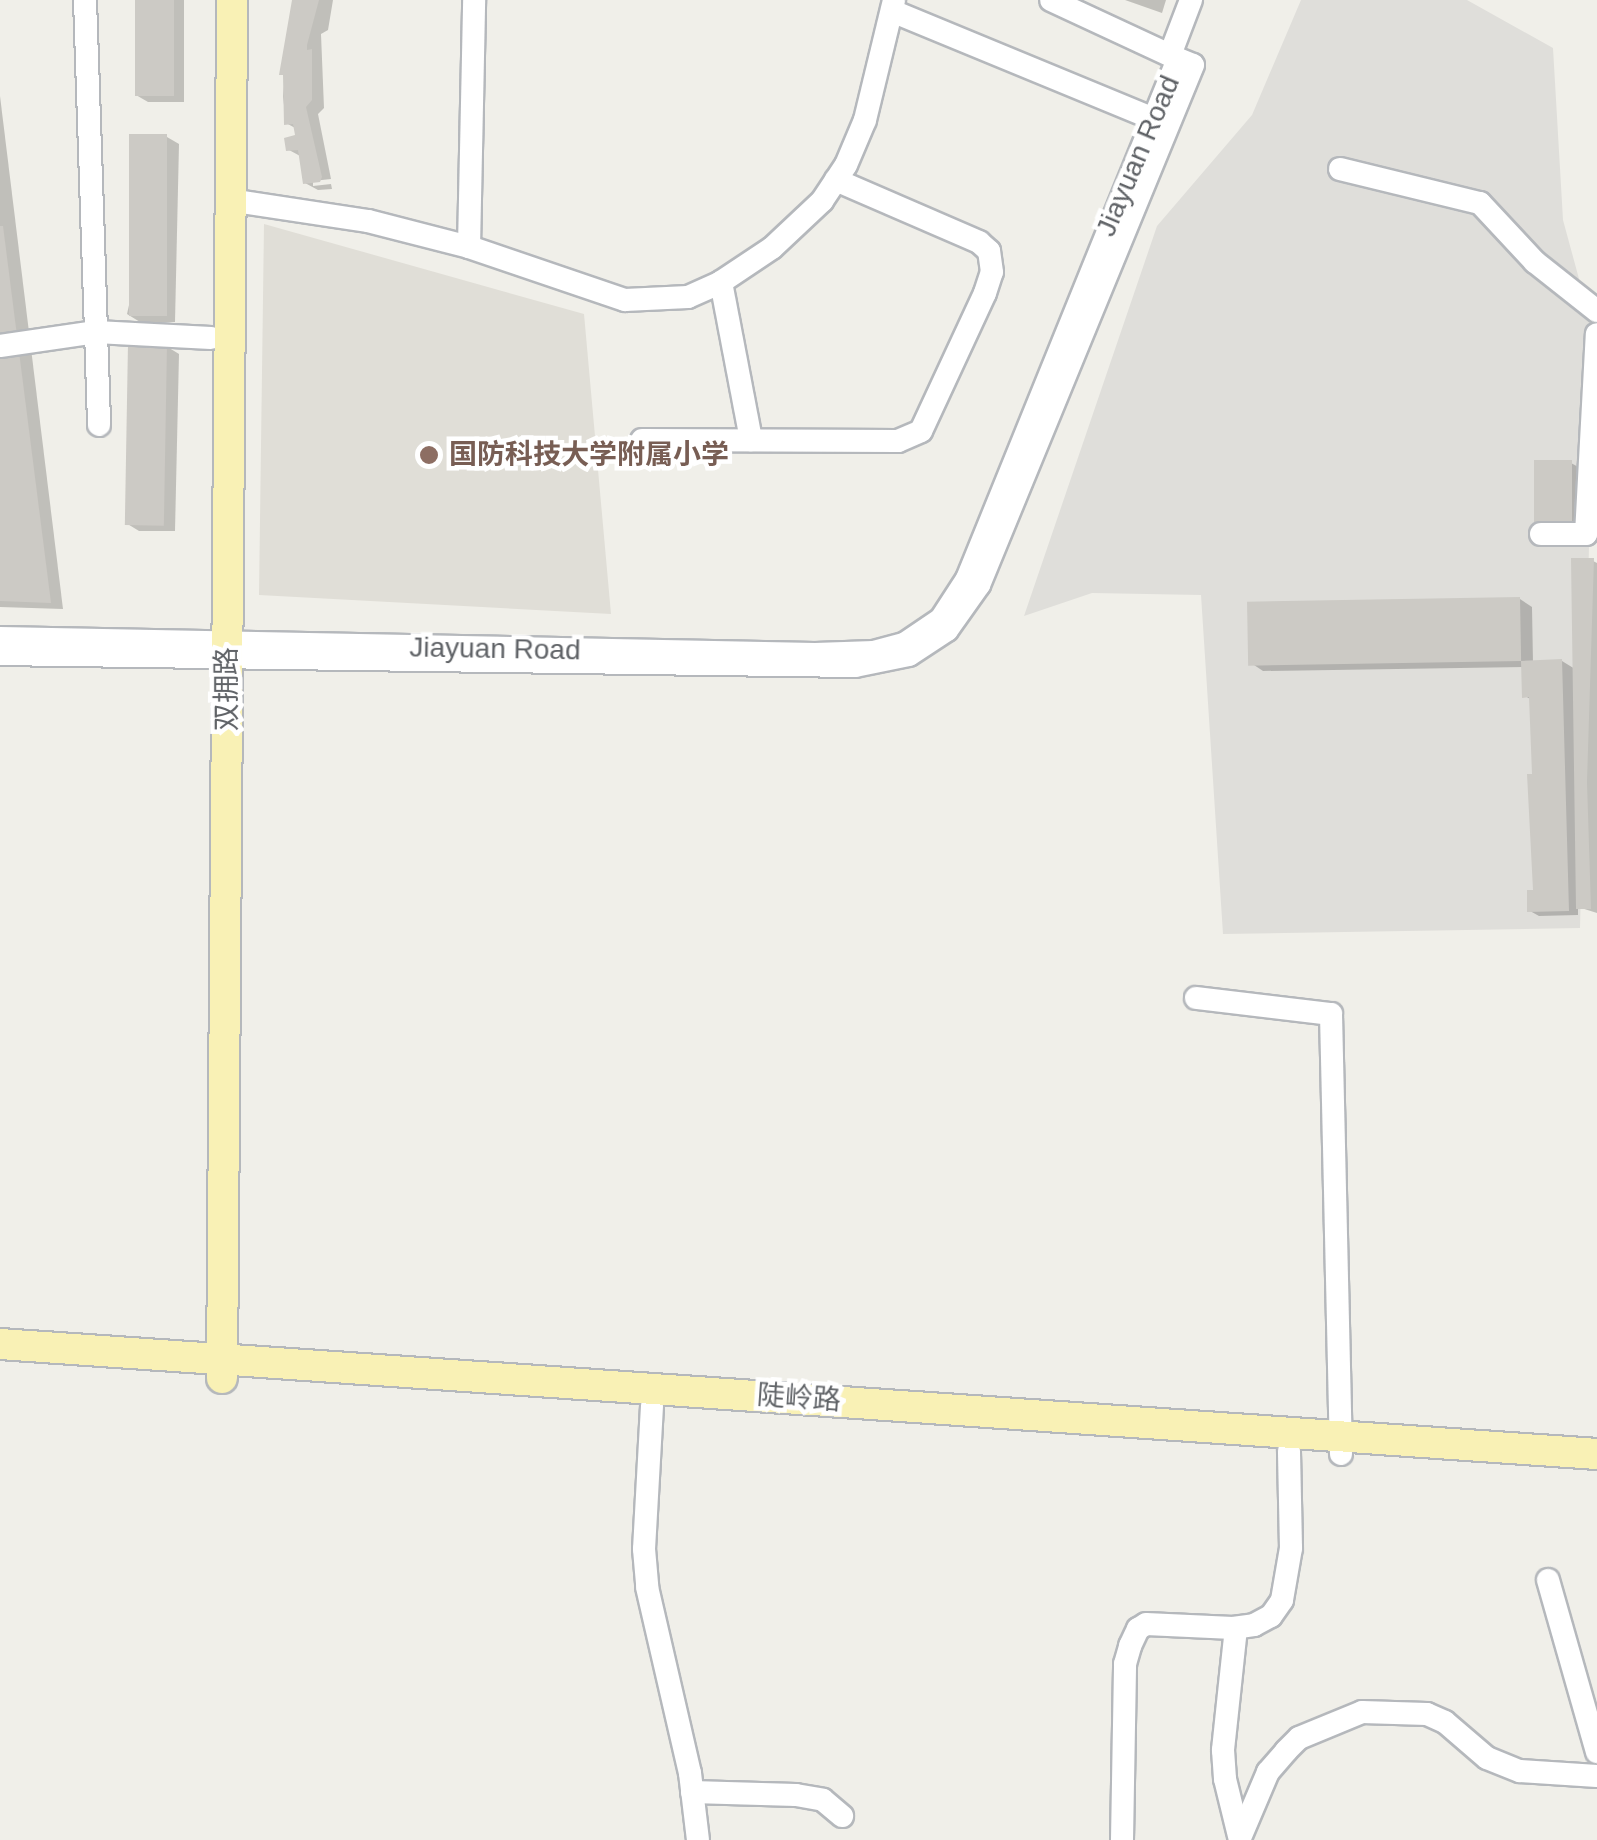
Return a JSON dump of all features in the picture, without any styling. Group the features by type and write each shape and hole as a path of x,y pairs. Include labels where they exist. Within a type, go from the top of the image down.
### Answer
{"main road":[{"name":"双拥路","path":"215,0 211,338 218,647"},
{"name":"双拥路","path":"213,1368 218,647 232,0"},
{"name":"陡岭路","path":"0,1344 213,1368 652,1406 1289,1450 1341,1446 1597,1454"},
{"name":"陡岭路","path":"0,1363 213,1368 1341,1446 1597,1472"}],"street":[{"path":"85,0 99,426"},
{"path":"469,247 474,0"},
{"path":"1050,0 1089,8 1174,57"},
{"name":"Jiayuan Road","path":"0,638 855,666 889,662 928,644 964,612 979,584 1160,122 1191,0"},
{"path":"229,200 368,222 469,247 625,300 688,296 721,282 798,226 836,180 865,120 893,5 1160,122"},
{"path":"1340,168 1480,203 1535,262 1597,311"},
{"path":"642,440 898,441 916,437 930,418 992,272 989,251 979,242 836,180"},
{"path":"721,282 751,440"},
{"path":"0,346 96,332 211,338"},
{"path":"1542,534 1586,534 1597,334"},
{"name":"Jiayuan Road","path":"0,654 218,647"},
{"path":"1196,998 1331,1014 1341,1446"},
{"path":"652,1406 644,1549 647,1586 692,1792 698,1840"},
{"path":"1122,1840 1126,1664 1138,1629 1146,1624 1236,1628 1271,1616 1282,1600 1292,1548 1289,1450"},
{"path":"1548,1580 1597,1752"},
{"path":"1236,1628 1223,1750 1225,1779 1240,1839"},
{"path":"1240,1839 1268,1772 1286,1751 1312,1732 1362,1712 1427,1714 1445,1722 1488,1758 1520,1771 1597,1776"},
{"path":"692,1792 796,1795 823,1800 842,1816"}],"shaded area":[{"path":"1301,0 1467,0 1553,48 1563,220 1594,334 1580,928 1223,934 1201,595 1092,593 1024,616 1157,226 1252,115"},
{"name":"国防科技大学附属小学","path":"264,224 584,314 611,614 259,595"}],"building":[{"path":"135,0 174,0 174,96 135,96"},
{"path":"292,0 319,0 307,45 307,50 312,49 312,100 306,107 322,177 320,182 303,184 298,150 286,151 284,138 295,135 293,124 284,125 283,75 279,75"},
{"path":"129,134 167,134 167,316 129,316"},
{"path":"3,226 51,603 0,601"},
{"path":"128,343 167,344 164,526 125,525"},
{"path":"1534,460 1572,460 1572,527 1534,527"},
{"path":"1571,558 1594,558 1587,782 1591,909 1576,909"},
{"path":"1520,597 1521,661 1248,666 1247,602"},
{"path":"1562,659 1569,911 1527,912 1527,890 1533,890 1527,774 1532,774 1529,697 1522,698 1521,661"}],"place":[{"name":"国防科技大学附属小学","path":"429,455"}]}
